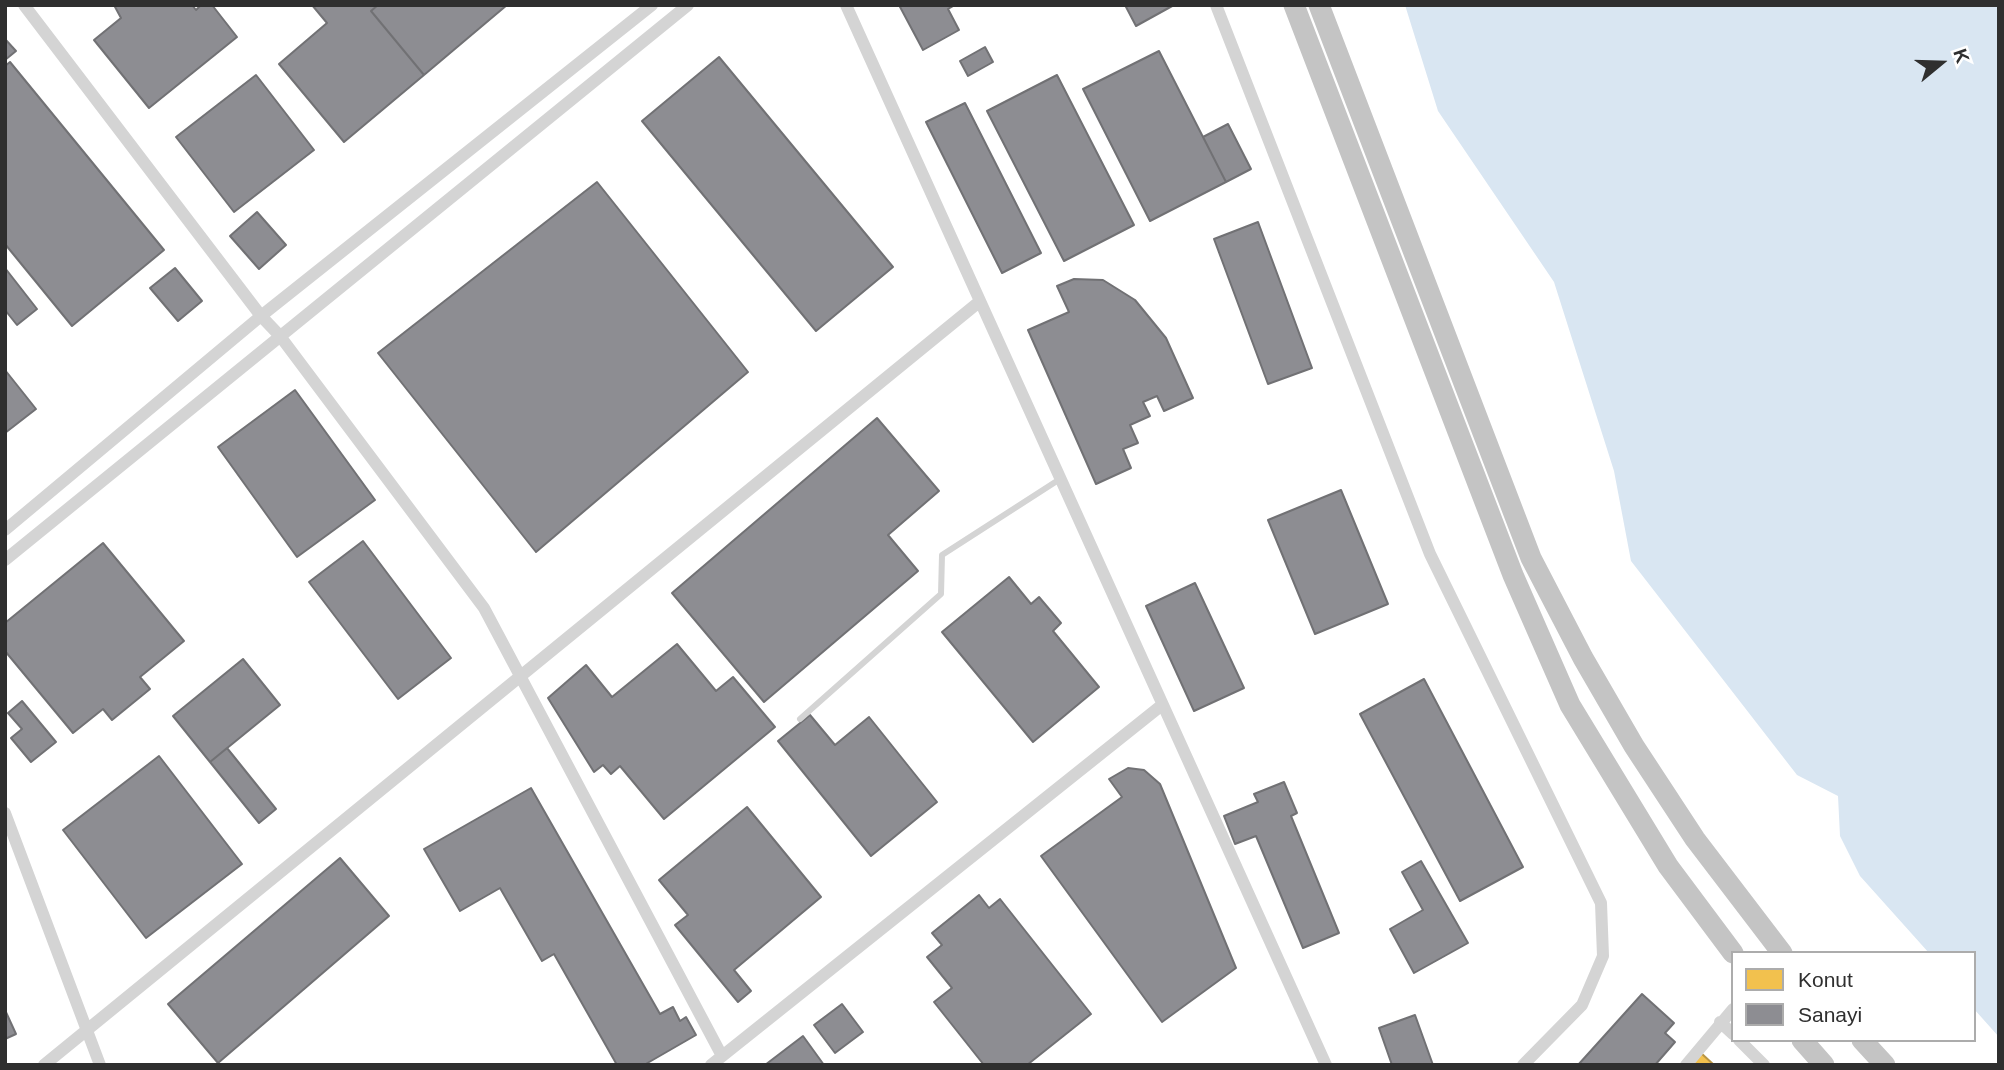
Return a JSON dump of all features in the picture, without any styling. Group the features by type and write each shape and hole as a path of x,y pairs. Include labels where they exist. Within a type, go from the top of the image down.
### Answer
{"highway":[{"path":"1294,5 1513,575 1570,705 1668,866 1732,951"},
{"path":"1319,5 1531,558 1583,659 1634,746 1695,839 1780,951"},
{"path":"1804,1042 1824,1065"},
{"path":"1864,1042 1885,1065"}],"street":[{"path":"24,5 261,316 280,336 484,608 722,1056"},
{"path":"5,530 261,316 652,5"},
{"path":"5,560 688,5"},
{"path":"846,5 1326,1065"},
{"path":"1216,5 1430,554 1601,903 1603,956 1582,1005 1523,1065"},
{"path":"44,1065 979,302"},
{"path":"711,1065 1162,705"},
{"path":"5,813 100,1065"},
{"path":"1686,1065 1731,1011"},
{"path":"1720,1022 1731,1032"},
{"path":"1741,1042 1764,1065"}],"lane":[{"path":"800,719 941,594 942,555 1060,480"}],"shaded area":[{"path":"1405,5 1999,5 1999,1037 1976,1011 1976,951 1927,951 1860,876 1840,836 1838,796 1797,775 1631,561 1614,471 1554,282 1438,111"}],"building: Konut":[{"path":"1701,1053 1714,1065 1691,1065"}],"building: Sanayi":[{"path":"114,5 192,5 196,10 201,5 212,5 237,37 149,108 94,40 121,18"},
{"path":"312,5 378,5 371,11 424,75 344,142 279,64 327,23"},
{"path":"378,5 507,5 424,75 371,11"},
{"path":"899,5 955,5 948,9 959,30 923,50"},
{"path":"1125,5 1174,5 1136,26"},
{"path":"5,39 16,51 5,60"},
{"path":"985,47 993,62 968,76 960,61"},
{"path":"1159,51 1226,182 1150,221 1083,89"},
{"path":"719,57 893,267 816,331 642,121"},
{"path":"10,62 164,250 72,326 5,244 5,66"},
{"path":"256,75 314,150 234,212 176,137"},
{"path":"1057,75 1134,225 1064,261 987,111"},
{"path":"965,103 1041,253 1002,273 926,122"},
{"path":"1228,124 1251,169 1226,182 1203,137"},
{"path":"597,182 748,372 536,552 378,353"},
{"path":"257,212 286,245 259,269 230,236"},
{"path":"1258,222 1312,368 1268,384 1214,239"},
{"path":"5,268 37,309 17,325 5,310"},
{"path":"175,268 202,301 178,321 150,288"},
{"path":"1074,279 1103,280 1135,300 1166,338 1193,398 1164,411 1157,396 1143,402 1150,416 1130,425 1138,443 1123,449 1131,468 1096,484 1028,330 1069,312 1057,286"},
{"path":"5,370 36,409 5,433"},
{"path":"295,390 375,500 297,557 218,447"},
{"path":"877,418 939,491 888,535 918,571 764,702 672,593"},
{"path":"1341,490 1388,604 1315,634 1268,520"},
{"path":"363,541 451,658 398,699 309,582"},
{"path":"103,543 184,641 140,677 150,689 112,720 103,709 73,733 5,651 5,623"},
{"path":"1009,577 1031,604 1039,597 1061,623 1053,631 1099,687 1033,742 942,632"},
{"path":"1195,583 1244,688 1194,711 1146,606"},
{"path":"677,644 716,691 733,677 775,727 664,819 620,766 611,774 603,765 594,772 548,698 586,665 612,697"},
{"path":"243,659 280,705 210,762 173,716"},
{"path":"1424,679 1523,867 1460,901 1360,714"},
{"path":"22,701 56,742 31,762 11,738 22,729 8,713"},
{"path":"810,715 835,745 869,717 937,802 871,856 778,741"},
{"path":"227,748 276,809 259,823 210,762"},
{"path":"159,756 242,864 146,938 63,830"},
{"path":"1128,768 1144,770 1160,784 1236,968 1162,1022 1041,856 1122,797 1109,779"},
{"path":"1284,782 1297,813 1291,816 1339,933 1303,948 1256,836 1235,844 1224,816 1258,802 1254,794"},
{"path":"531,788 660,1014 673,1007 680,1021 686,1017 696,1035 644,1065 617,1065 554,954 542,961 500,888 460,911 424,849"},
{"path":"747,807 821,897 734,970 751,991 738,1002 675,925 688,915 659,880"},
{"path":"340,858 389,916 218,1063 168,1004"},
{"path":"1421,861 1468,943 1414,973 1390,929 1423,910 1402,872"},
{"path":"979,895 989,908 1000,899 1091,1014 1027,1065 984,1065 934,1002 952,988 927,957 942,945 932,933"},
{"path":"1642,994 1674,1023 1665,1033 1675,1042 1655,1065 1578,1065"},
{"path":"842,1004 863,1032 835,1053 814,1025"},
{"path":"5,1010 16,1034 5,1039"},
{"path":"1415,1015 1433,1065 1392,1065 1379,1028"},
{"path":"803,1036 824,1065 765,1065"}]}
